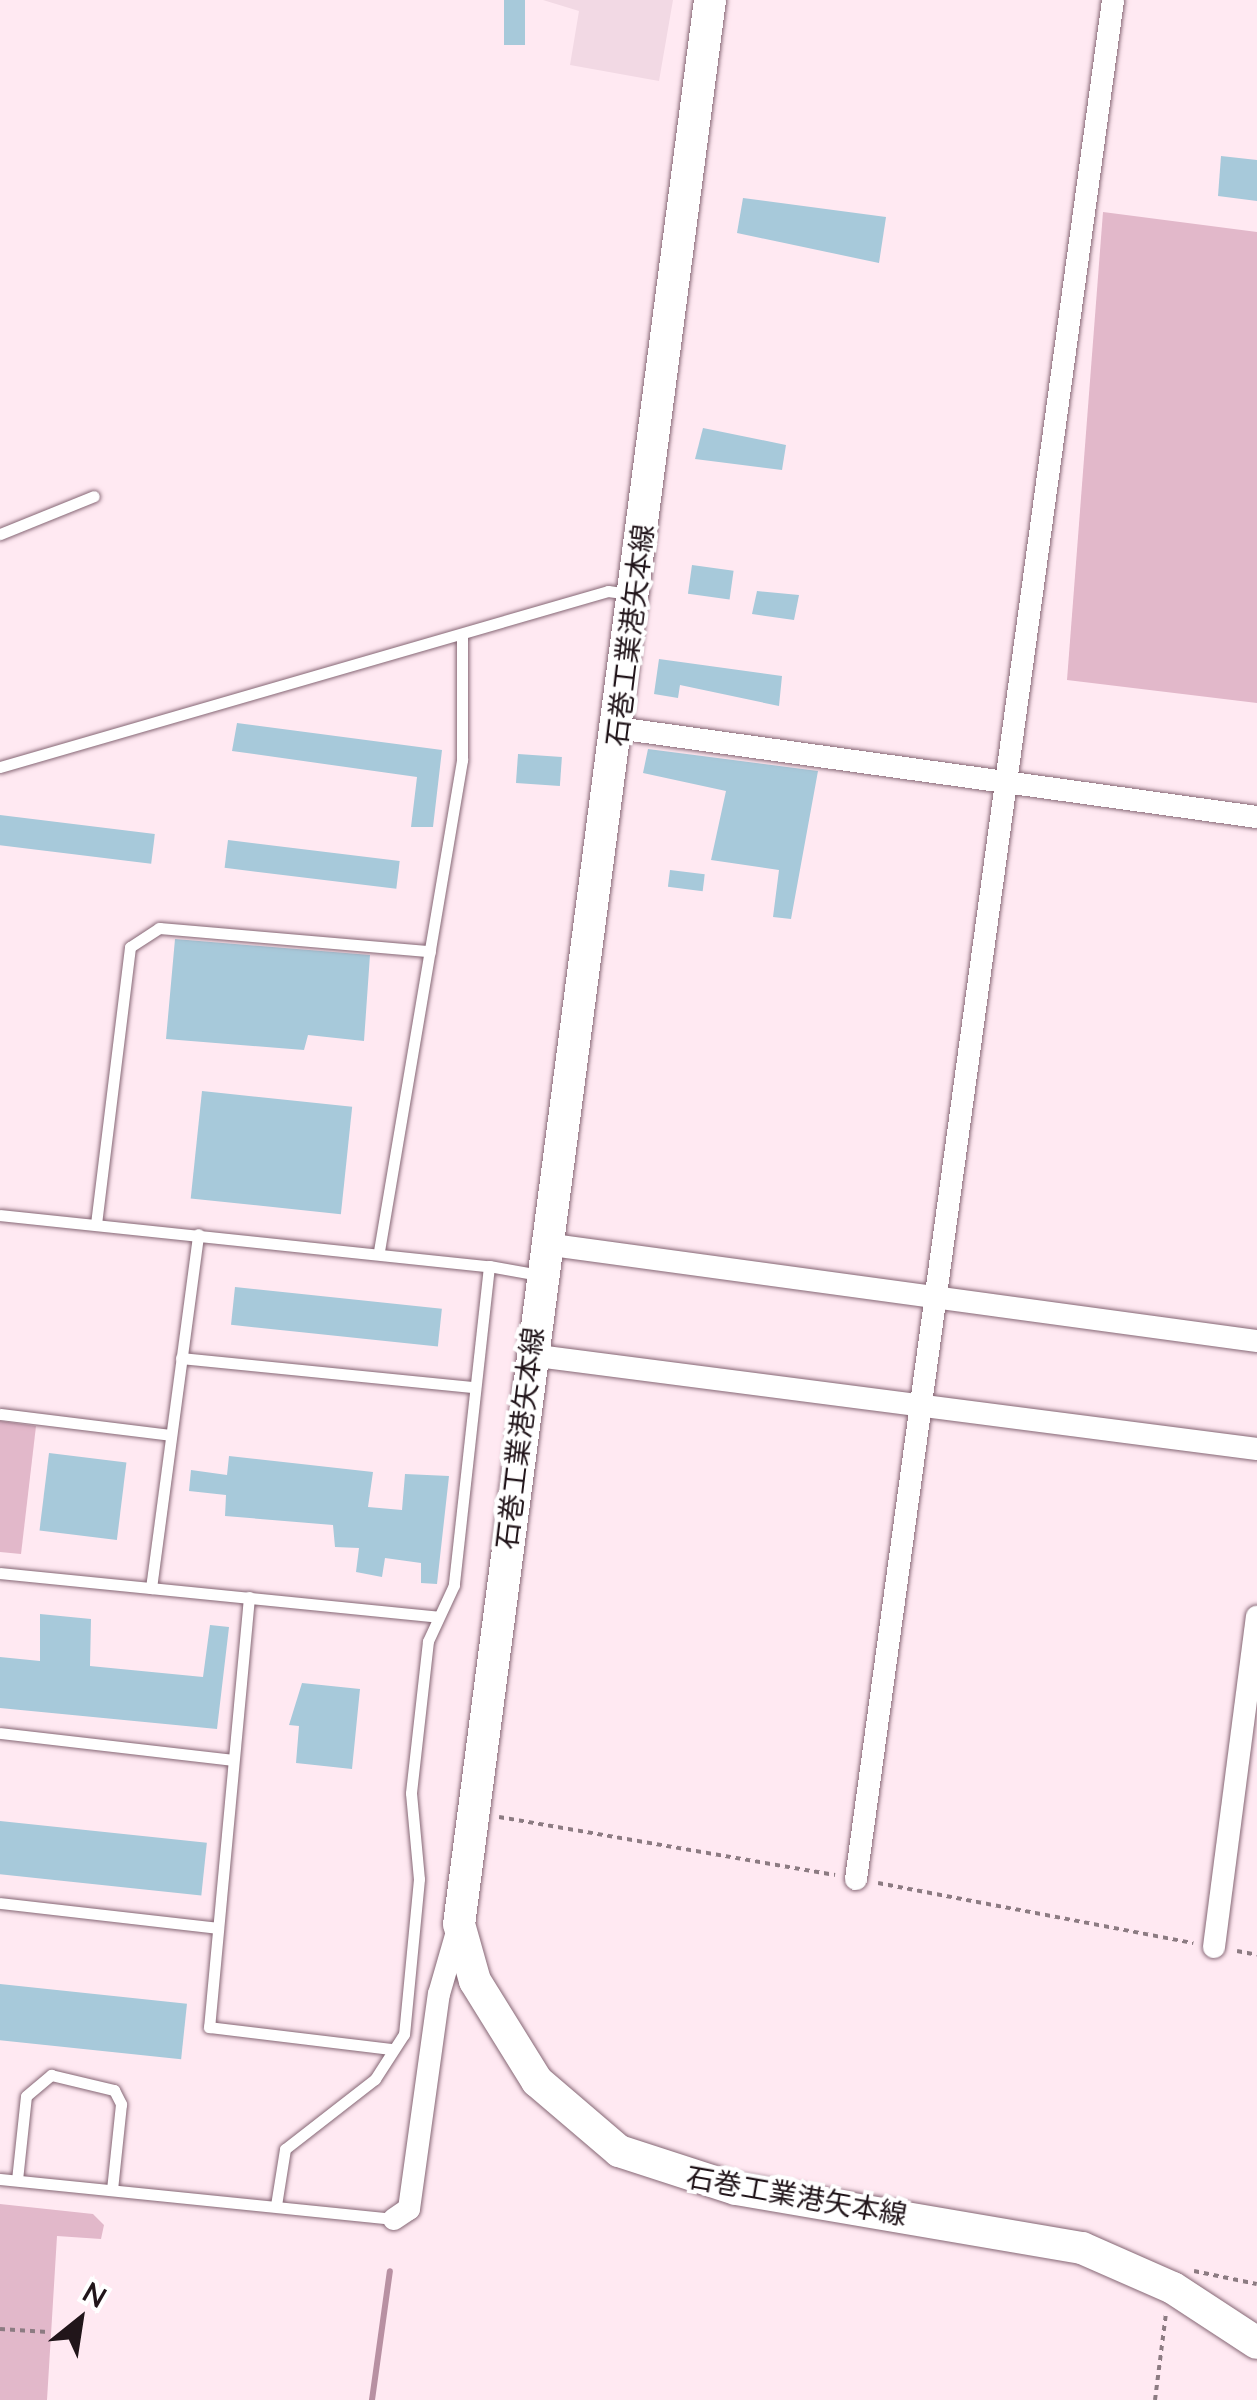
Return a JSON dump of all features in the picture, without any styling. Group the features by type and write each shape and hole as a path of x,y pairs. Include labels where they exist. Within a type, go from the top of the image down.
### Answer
{"main road":[{"name":"石巻工業港矢本線","path":"710,0 458,1924 475,1981 537,2081 619,2151 736,2189 1082,2248 1172,2288 1257,2343"}],"street":[{"path":"856,1879 930,1296 1113,0"},
{"path":"617,728 1257,818"},
{"path":"543,1260 930,1296 1257,1341"},
{"path":"530,1354 1257,1449"},
{"path":"1214,1947 1257,1616"},
{"path":"394,2219 409,2209 439,1994 458,1924"}],"lane":[{"path":"0,534 94,496"},
{"path":"0,767 608,592 634,594"},
{"path":"379,1251 462,760 462,634"},
{"path":"96,1224 130,948 158,928 430,952"},
{"path":"0,1215 379,1251 488,1266 543,1260"},
{"path":"151,1588 198,1234"},
{"path":"276,2205 285,2150 375,2079 404,2034 418,1880 411,1793 438,1617 454,1585 488,1266"},
{"path":"181,1358 472,1388"},
{"path":"0,1414 172,1435"},
{"path":"0,1573 438,1617"},
{"path":"249,1597 209,2027 392,2049"},
{"path":"0,1733 232,1760"},
{"path":"0,1902 218,1928"},
{"path":"17,2180 26,2096 51,2075 114,2090 120,2104 112,2189"},
{"path":"0,2178 394,2219"}],"path":[{"path":"1154,2400 1172,2288 1188,2271 1209,2270 1257,2284"},
{"path":"0,2329 48,2332"}],"shaded area":[{"path":"543,0 673,0 659,81 570,65 579,11"},
{"path":"1103,212 1257,232 1257,703 1067,680"},
{"path":"0,1421 36,1426 21,1554 0,1552"},
{"path":"0,2204 93,2214 104,2225 101,2239 57,2236 47,2400 0,2400"}],"building":[{"path":"504,0 525,0 525,45 504,45"},
{"path":"1221,156 1257,160 1257,201 1218,196"},
{"path":"743,198 886,217 879,263 737,233"},
{"path":"703,428 786,445 782,470 695,459"},
{"path":"692,565 734,571 730,600 688,594"},
{"path":"757,591 799,595 794,620 752,614"},
{"path":"659,659 782,676 779,706 680,685 678,698 654,694"},
{"path":"237,723 442,750 433,827 411,827 417,777 232,751"},
{"path":"648,749 818,771 791,919 773,917 779,870 711,860 726,791 643,773"},
{"path":"518,754 562,757 560,786 516,783"},
{"path":"0,815 155,834 151,864 0,845"},
{"path":"228,840 400,861 396,889 225,868"},
{"path":"670,870 705,874 703,891 668,887"},
{"path":"175,939 370,955 364,1041 308,1035 304,1050 166,1039"},
{"path":"202,1091 352,1107 341,1214 191,1198"},
{"path":"235,1287 442,1309 438,1347 231,1325"},
{"path":"49,1453 126,1463 117,1540 39,1530"},
{"path":"229,1456 373,1472 368,1507 402,1510 405,1474 449,1476 437,1584 421,1583 421,1563 385,1558 382,1577 356,1572 359,1548 335,1547 333,1525 225,1516 226,1495 189,1491 191,1470 227,1475"},
{"path":"40,1614 91,1619 90,1666 203,1677 210,1625 229,1627 217,1729 0,1708 0,1657 40,1661"},
{"path":"302,1683 360,1689 352,1769 296,1763 299,1726 289,1725"},
{"path":"0,1821 207,1843 201,1895 0,1874"},
{"path":"0,1984 187,2004 181,2059 0,2040"}],"waterway":[{"path":"372,2400 390,2271"}]}
